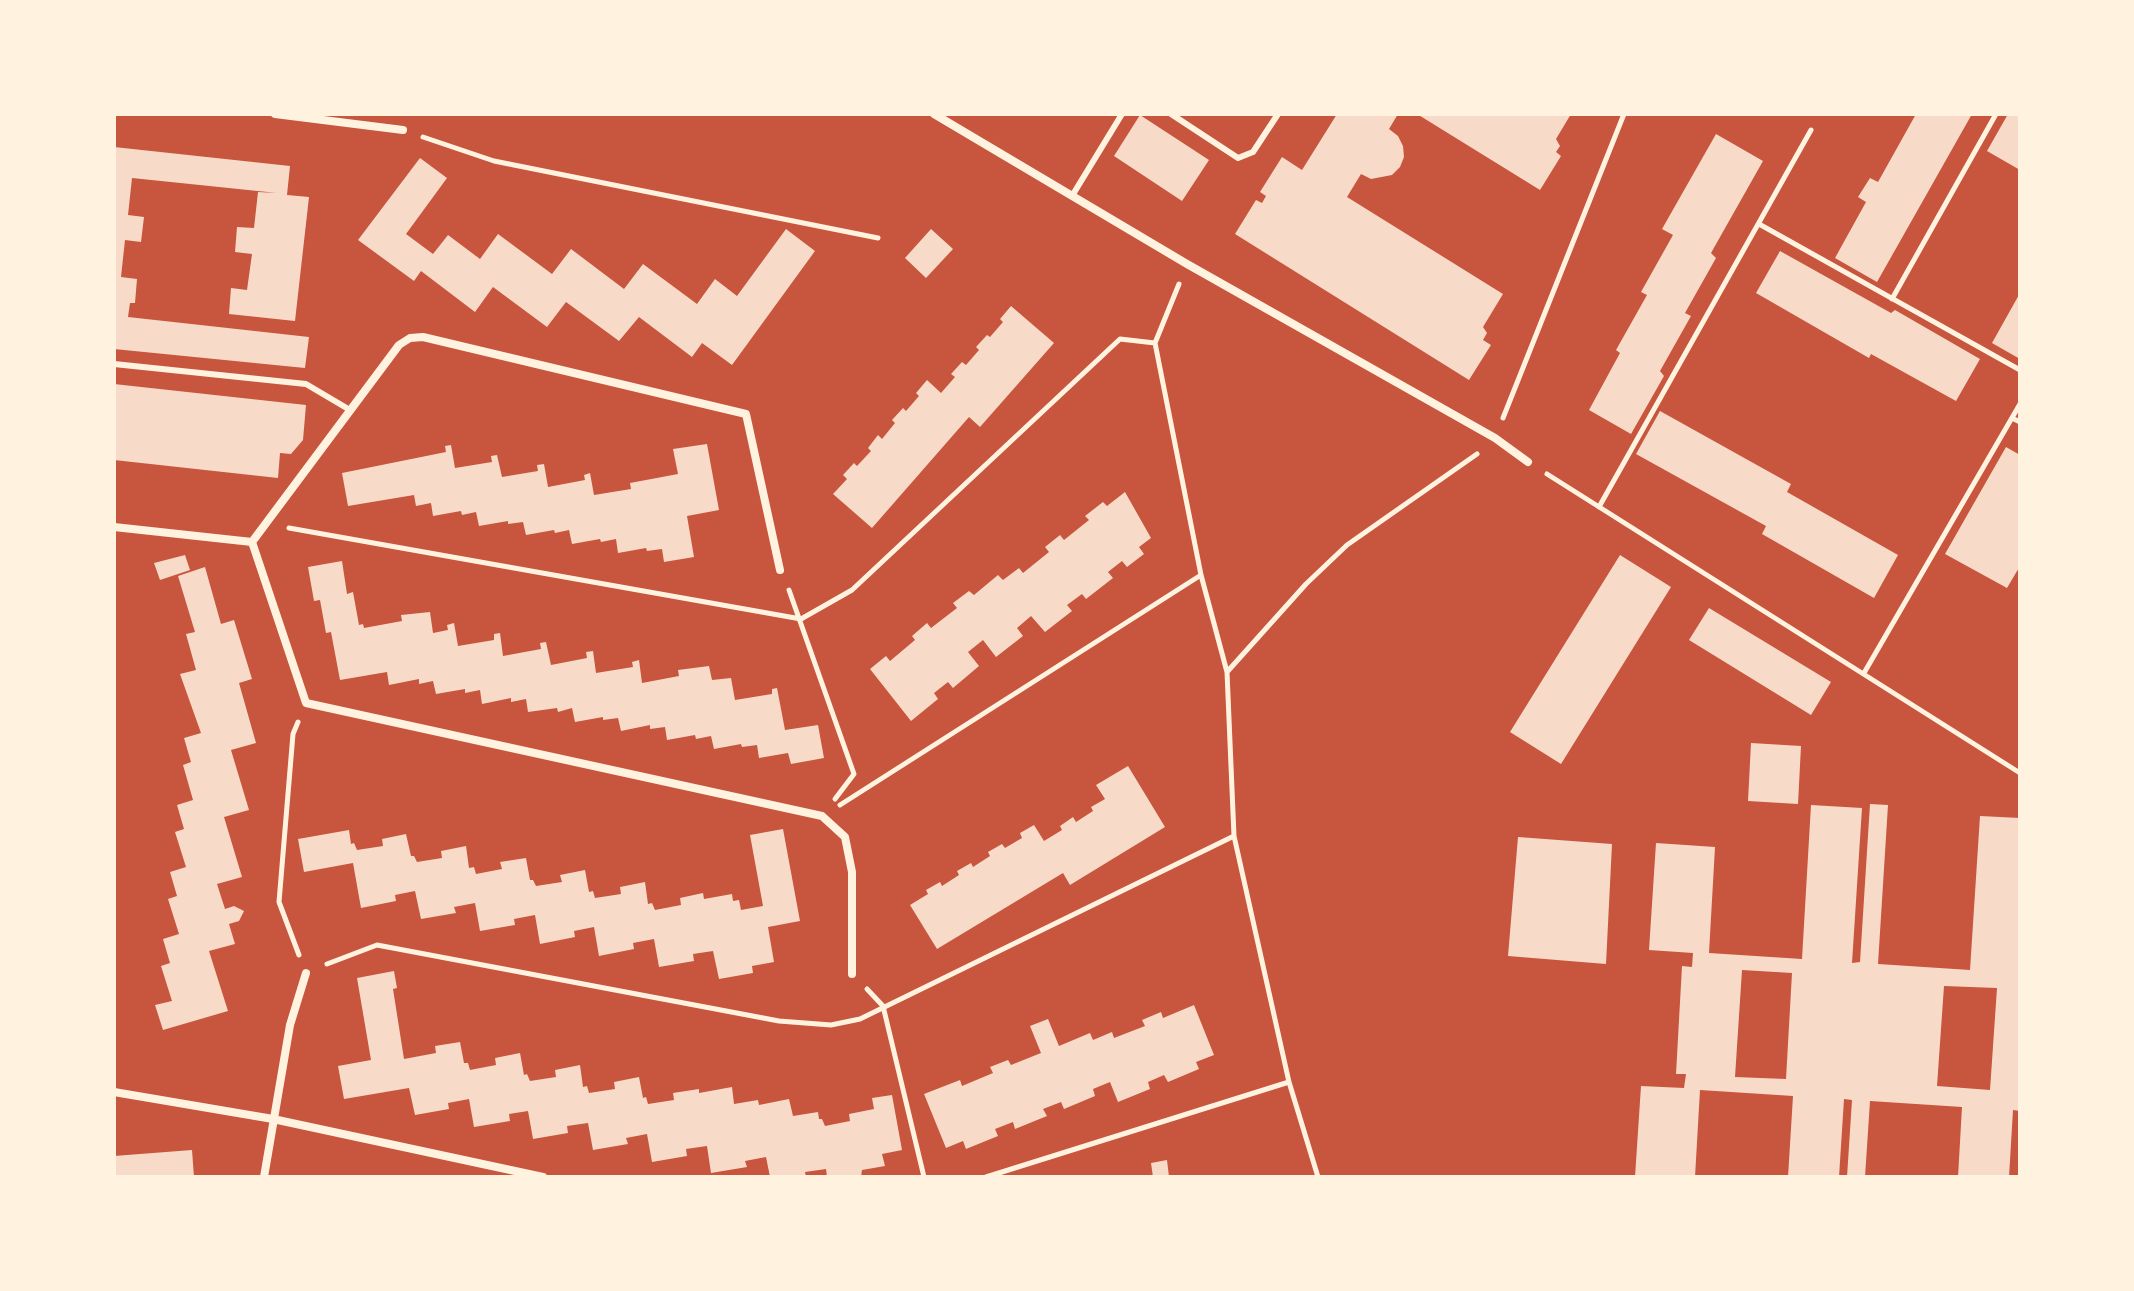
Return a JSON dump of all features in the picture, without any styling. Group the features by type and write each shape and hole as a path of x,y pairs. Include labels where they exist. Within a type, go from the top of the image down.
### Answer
{"street":[{"path":"275,114 403,130"},
{"path":"934,114 1187,264 1495,438 1528,462"},
{"path":"252,542 399,345 410,338 423,337 746,414 780,570"},
{"path":"114,527 252,542"},
{"path":"252,542 306,703 822,816 845,837 852,872 852,974"},
{"path":"264,1177 290,1025 306,973"},
{"path":"114,1092 273,1119 543,1177"}],"lane":[{"path":"1072,196 1122,114"},
{"path":"1171,114 1238,158 1253,152 1278,114"},
{"path":"114,364 306,384 350,410"}],"path":[{"path":"1227,672 1306,584 1347,545 1466,464 1495,438 1624,114"},
{"path":"1892,299 1996,114"},
{"path":"403,130 494,161 878,238"},
{"path":"1599,507 1811,130"},
{"path":"1759,224 2020,370"},
{"path":"1187,264 1155,343 1201,575 1227,672 1234,836 1289,1082 1318,1177"},
{"path":"265,524 801,619 852,590 1120,339 1155,343"},
{"path":"1864,674 2020,404"},
{"path":"2012,418 2020,422"},
{"path":"1528,462 2020,773"},
{"path":"780,570 801,619 854,774 822,816"},
{"path":"822,816 1201,575"},
{"path":"306,703 293,734 279,902 306,973 377,945 779,1021 831,1025 860,1019 1234,836"},
{"path":"852,974 883,1006 924,1177"},
{"path":"986,1177 1289,1082"}],"building":[{"path":"1337,114 1398,114 1389,129 1398,136 1403,146 1404,157 1392,175 1371,179 1361,174 1347,197 1503,294 1483,327 1487,333 1483,340 1491,345 1469,380 1235,234 1256,200 1262,203 1266,196 1260,192 1282,157 1302,170"},
{"path":"1417,114 1571,114 1556,139 1560,146 1556,152 1561,156 1540,190"},
{"path":"1916,114 1972,114 1877,282 1835,258 1866,202 1858,197 1870,178 1878,182"},
{"path":"2008,114 2020,114 2020,170 1987,151"},
{"path":"1140,115 1209,160 1182,201 1114,156"},
{"path":"1716,134 1763,161 1711,253 1716,258 1685,313 1691,316 1660,371 1664,376 1631,434 1589,410 1620,353 1616,350 1647,295 1641,292 1673,235 1662,229"},
{"path":"114,147 290,166 287,195 309,197 295,321 229,314 231,288 247,290 252,254 235,252 237,227 254,228 258,192 277,193 132,178 128,215 144,217 141,242 125,240 121,277 137,279 135,303 130,303 128,317 309,337 305,368 114,349"},
{"path":"420,158 447,178 406,234 433,254 448,235 480,259 498,234 552,274 571,249 624,289 643,264 697,304 715,279 737,296 786,229 815,251 732,365 702,343 692,357 639,317 619,341 566,302 547,327 493,287 475,312 421,271 414,281 358,240"},
{"path":"931,229 953,249 926,278 905,258"},
{"path":"1780,251 1891,313 1895,310 1980,359 1956,401 1871,354 1869,358 1756,293"},
{"path":"2020,293 2020,359 1992,343"},
{"path":"1011,306 1054,343 980,427 969,417 872,528 833,494 847,479 843,475 871,451 868,448 878,435 882,439 895,423 892,420 903,408 906,411 927,380 941,393 955,377 951,374 962,362 966,365 979,350 976,347 1003,322 1000,319"},
{"path":"114,384 306,405 303,440 291,454 280,453 278,478 114,460"},
{"path":"1660,411 1791,484 1787,492 1898,555 1874,598 1762,534 1766,526 1636,454"},
{"path":"707,444 719,510 687,516 694,557 664,562 662,549 647,551 646,548 618,553 616,539 572,544 569,530 526,535 523,522 479,526 476,512 433,516 431,503 416,506 414,495 348,506 342,473 446,452 445,446 451,445 455,468 492,462 491,456 497,455 502,477 538,471 537,465 544,464 548,487 585,480 584,475 590,473 594,495 631,489 630,483 678,474 673,449"},
{"path":"2006,447 2020,455 2020,566 2007,588 1945,554"},
{"path":"1125,492 1151,538 1139,547 1144,554 1127,567 1122,561 1108,572 1113,578 1086,599 1082,594 1067,605 1072,611 1045,632 1031,616 1017,628 1023,636 996,657 983,640 968,652 979,666 953,688 948,682 934,693 938,699 911,721 870,669 886,656 890,661 915,640 912,636 927,623 931,628 957,608 953,603 969,591 974,595 998,575 1003,580 1019,568 1023,573 1049,552 1045,547 1060,535 1064,540 1089,520 1085,516 1103,502 1107,506"},
{"path":"185,555 190,570 160,580 154,563"},
{"path":"1620,555 1671,587 1561,764 1510,732"},
{"path":"342,561 347,594 353,592 359,625 363,624 364,628 402,621 401,615 430,612 433,633 448,630 447,625 454,623 458,646 494,640 494,634 500,633 503,656 541,649 540,643 546,642 551,665 587,658 586,652 593,651 596,673 633,667 632,662 639,660 642,683 679,676 678,670 709,666 712,680 731,678 735,700 772,694 772,689 777,688 785,730 818,725 824,758 791,764 788,753 759,758 757,745 742,747 741,744 714,749 711,736 696,739 695,735 667,740 665,727 650,729 650,725 621,731 618,718 603,720 603,717 575,722 572,708 558,712 557,708 528,712 526,699 511,702 511,698 482,704 480,690 436,694 433,681 419,684 419,679 389,685 387,672 340,680 331,632 326,633 320,600 314,601 308,567"},
{"path":"205,567 221,624 234,620 252,679 239,683 256,743 231,750 249,810 224,817 242,877 217,884 225,909 234,906 244,911 239,921 229,924 235,944 209,951 228,1011 163,1030 155,1005 172,1001 161,966 170,963 163,939 179,934 168,899 177,896 170,872 186,867 175,832 184,829 177,805 193,800 183,765 191,762 184,738 201,733 180,674 196,670 186,634 195,632 178,576"},
{"path":"1709,608 1831,682 1811,715 1689,640"},
{"path":"1751,743 1801,746 1798,804 1748,801"},
{"path":"1128,766 1165,827 1070,885 1063,873 937,949 910,905 928,894 926,890 940,882 942,886 959,875 957,871 971,863 973,867 990,856 988,852 1002,844 1005,848 1022,838 1020,833 1034,825 1044,841 1062,830 1060,826 1073,817 1076,822 1093,811 1091,807 1105,799 1096,785"},
{"path":"1870,804 1888,805 1878,964 1970,970 1980,816 2020,818 2020,1111 2013,1110 2009,1177 1958,1177 1962,1107 1870,1101 1865,1177 1847,1177 1852,1100 1844,1099 1839,1177 1788,1177 1793,1096 1700,1090 1695,1177 1635,1177 1641,1086 1684,1088 1686,1074 1676,1074 1682,966 1692,967 1693,953 1649,950 1656,843 1715,847 1709,953 1802,959 1811,805 1862,808 1852,963 1860,962","holes":["1742,970 1792,973 1786,1079 1735,1077","1944,986 1997,988 1990,1090 1937,1086"]},
{"path":"783,829 800,921 768,927 774,962 752,966 753,973 719,979 713,951 693,954 694,961 659,967 654,939 633,943 634,949 599,956 594,927 574,931 575,937 540,944 535,915 514,919 515,925 480,931 475,903 454,907 456,913 421,919 415,891 395,895 396,901 361,908 353,863 304,872 298,839 349,830 351,844 354,843 357,850 383,846 382,839 406,834 411,856 417,862 442,858 441,851 466,846 469,868 474,867 476,874 502,869 500,862 526,858 530,880 536,886 562,882 560,875 585,870 589,892 593,891 595,898 621,894 620,887 645,882 648,904 652,903 655,910 681,905 680,898 703,893 704,899 732,894 733,901 739,900 741,910 763,906 750,835"},
{"path":"1518,837 1612,844 1606,964 1508,956"},
{"path":"394,971 397,988 393,989 404,1059 436,1053 435,1046 460,1042 464,1063 468,1063 470,1070 496,1065 495,1058 520,1053 524,1075 527,1074 530,1081 556,1077 555,1070 580,1065 583,1087 587,1086 589,1093 615,1089 614,1082 639,1077 643,1098 646,1097 648,1104 674,1100 673,1093 699,1089 699,1093 732,1087 734,1104 758,1100 759,1105 789,1099 793,1116 818,1112 825,1126 850,1121 849,1114 874,1109 872,1098 892,1095 902,1150 882,1154 885,1166 862,1170 861,1177 827,1177 826,1169 805,1172 806,1177 770,1177 766,1157 745,1161 747,1167 711,1173 707,1146 686,1149 687,1156 652,1162 647,1134 626,1138 628,1144 593,1150 588,1123 567,1126 568,1133 533,1139 528,1111 509,1114 510,1121 474,1127 469,1099 448,1103 449,1109 415,1115 409,1088 344,1099 338,1066 371,1060 357,978"},
{"path":"1194,1005 1214,1055 1196,1062 1199,1069 1168,1082 1164,1075 1148,1082 1150,1089 1118,1102 1110,1082 1093,1089 1095,1096 1064,1109 1061,1102 1043,1109 1047,1116 1015,1129 1013,1122 995,1129 998,1136 966,1149 963,1141 946,1148 924,1094 960,1080 962,1086 993,1073 990,1067 1008,1060 1011,1065 1041,1053 1030,1026 1048,1019 1059,1046 1090,1033 1093,1040 1112,1032 1114,1038 1145,1026 1142,1020 1161,1012 1163,1018"},
{"path":"192,1150 194,1177 114,1177 114,1156"},
{"path":"1167,1160 1169,1177 1153,1177 1151,1163"}]}
